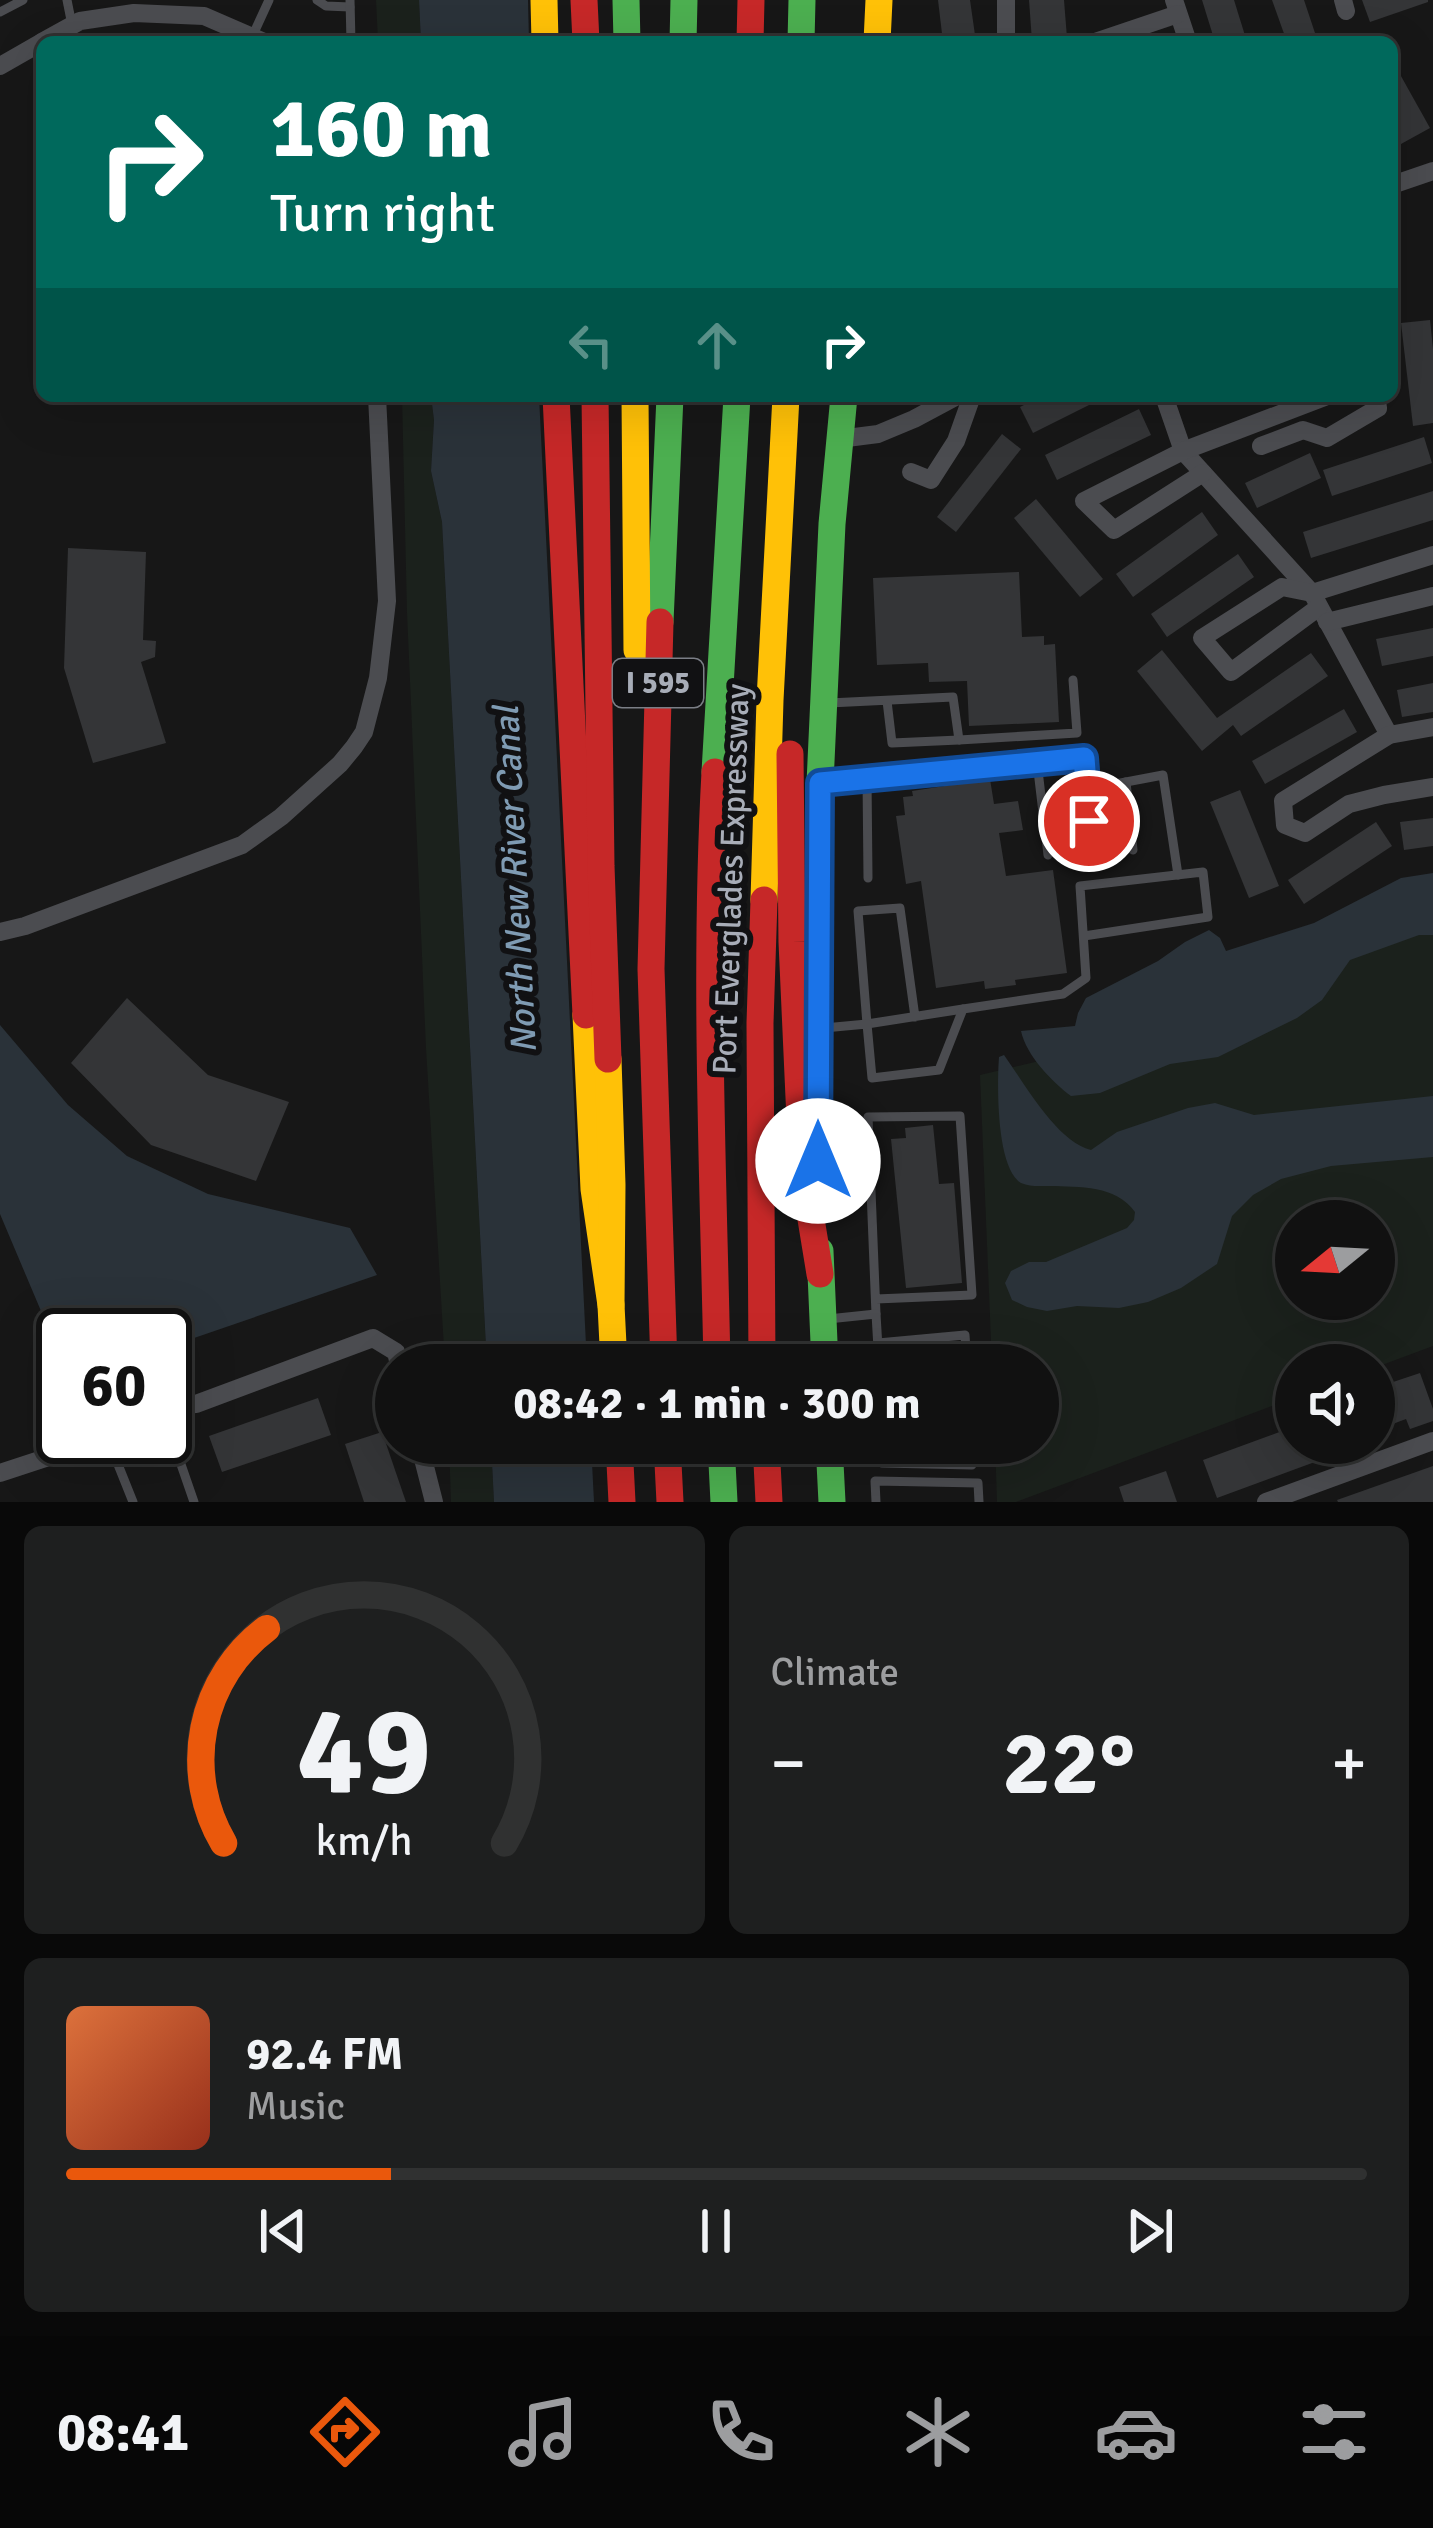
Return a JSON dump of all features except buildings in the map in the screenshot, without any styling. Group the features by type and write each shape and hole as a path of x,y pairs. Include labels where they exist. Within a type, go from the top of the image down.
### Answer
{"main road":[{"path":"544,0 545,36"},
{"path":"584,0 586,36"},
{"path":"626,0 627,36"},
{"path":"683,36 685,0"},
{"path":"750,36 752,0"},
{"path":"801,36 802,0"},
{"path":"877,36 879,0"},
{"path":"556,402 594,1190 611,1305"},
{"path":"596,402 613,1344"},
{"path":"635,402 636,717 651,969"},
{"name":"I 595","path":"663,1344 651,969 670,402"},
{"path":"717,1344 709,992 711,849 737,402"},
{"name":"Port Everglades Expressway","path":"762,1344 760,1023 786,402"},
{"path":"824,1344 818,1161 820,783 827,604 843,402"},
{"path":"784,446 793,964 802,1164 820,1274"},
{"path":"620,1464 622,1502"},
{"path":"668,1464 670,1502"},
{"path":"722,1464 724,1502"},
{"path":"767,1464 769,1502"},
{"path":"830,1464 832,1502"}],"street":[{"path":"1006,0 1006,36"},
{"path":"1109,36 1176,7 1186,36"},
{"path":"53,36 76,23 201,8 252,36"},
{"path":"0,66 36,45"},
{"path":"1398,183 1433,171"},
{"path":"0,932 242,845 281,817 354,747 364,732 378,678 387,601 377,402"},
{"path":"839,439 878,434 946,402"},
{"path":"911,472 931,480 956,441 969,402"},
{"path":"1166,402 1183,451 1320,608 1389,735"},
{"path":"1203,473 1114,530 1084,501 1183,451 1311,402"},
{"path":"1261,446 1303,430 1327,438 1378,408 1377,402"},
{"path":"1433,555 1320,608 1231,672 1202,638 1282,587 1320,608 1433,596"},
{"path":"1433,727 1389,735 1283,801 1285,825 1305,833 1349,804 1433,787"},
{"path":"192,1403 373,1338 383,1344"},
{"path":"1266,1502 1433,1441"},
{"path":"0,1474 36,1462"},
{"path":"424,1464 434,1502"}],"lane":[{"path":"0,12 23,0"},
{"path":"67,0 76,23"},
{"path":"317,0 326,6 350,3 351,36"},
{"path":"258,36 263,2"},
{"path":"887,700 892,743 1076,734 1073,680"},
{"path":"824,704 953,697 959,740"},
{"path":"820,783 1084,758 1092,854"},
{"path":"1037,762 1048,855"},
{"path":"1087,789 1163,775 1178,875"},
{"path":"867,778 868,878"},
{"path":"1126,782 1132,850"},
{"path":"819,1028 1063,994 1086,978 1080,886 1203,872 1208,917 1084,936"},
{"path":"915,1016 900,908 858,911 872,1078 939,1070 963,1009"},
{"path":"876,1299 972,1295 960,1116 868,1117 876,1314 878,1343 965,1335 966,1344"},
{"path":"823,1319 876,1314"},
{"path":"118,1464 133,1502"},
{"path":"181,1464 194,1502"},
{"path":"927,1482 927,1464 972,1464"},
{"path":"876,1502 875,1481 978,1483 979,1502"}],"shaded area":[{"path":"376,0 419,0 421,36 378,36"},
{"path":"402,402 432,402 434,420 431,471 442,522 486,1344 444,1344 426,1048"},
{"path":"1433,893 1433,1346 1395,1360 1395,1344 1275,1344 1275,1405 1016,1502 997,1502 996,1464 1059,1464 1059,1344 991,1344 980,1075 1077,1052"},
{"path":"450,1464 492,1464 494,1502 451,1502"}],"water":[{"path":"419,0 528,0 529,36 421,36"},
{"name":"North New River Canal","path":"432,402 539,402 586,1344 486,1344 442,522 431,471"},
{"path":"1433,873 1433,935 1419,935 1350,960 1322,1000 1297,1018 1218,1057 1170,1064 1100,1093 1071,1096 1041,1067 1024,1040 1021,1031 1075,1026 1086,998 1209,930 1226,951 1314,923 1401,878"},
{"path":"0,1025 68,1105 127,1156 208,1194 350,1228 377,1275 192,1339 192,1308 40,1308 0,1214"},
{"path":"1004,1055 1054,1124 1091,1150 1117,1132 1215,1103 1254,1115 1433,1096 1433,1157 1331,1166 1281,1179 1253,1195 1232,1216 1217,1264 1181,1288 1148,1302 1047,1311 1027,1307 1012,1300 1005,1283 1011,1271 1029,1262 1046,1262 1127,1228 1135,1212 1108,1192 1028,1185 1013,1174 1000,1124 999,1057"},
{"path":"492,1464 592,1464 594,1502 494,1502"}],"traffic: fast":[{"path":"626,0 627,36"},
{"path":"683,36 684,0"},
{"path":"801,36 802,0"},
{"path":"660,622 670,402"},
{"path":"715,772 737,402"},
{"path":"818,1185 820,783 832,524 843,402"},
{"path":"820,1251 824,1344"},
{"path":"722,1464 724,1502"},
{"path":"830,1464 832,1502"}],"traffic: slow":[{"path":"544,0 545,36"},
{"path":"877,36 879,0"},
{"path":"635,402 637,650"},
{"path":"764,900 786,402"},
{"path":"586,1015 594,1189 613,1344"},
{"path":"608,1059 611,1305"}],"traffic: jam":[{"path":"584,0 586,36"},
{"path":"750,36 751,0"},
{"path":"556,402 586,1015"},
{"path":"595,402 608,1059"},
{"path":"660,622 651,969 663,1344"},
{"path":"790,754 802,1164 820,1274"},
{"path":"715,772 710,994 717,1344"},
{"path":"762,1344 764,900"},
{"path":"620,1464 622,1502"},
{"path":"668,1464 670,1502"},
{"path":"767,1464 769,1502"}],"route":[{"path":"818,1161 820,783 1084,758 1089,821"}]}
